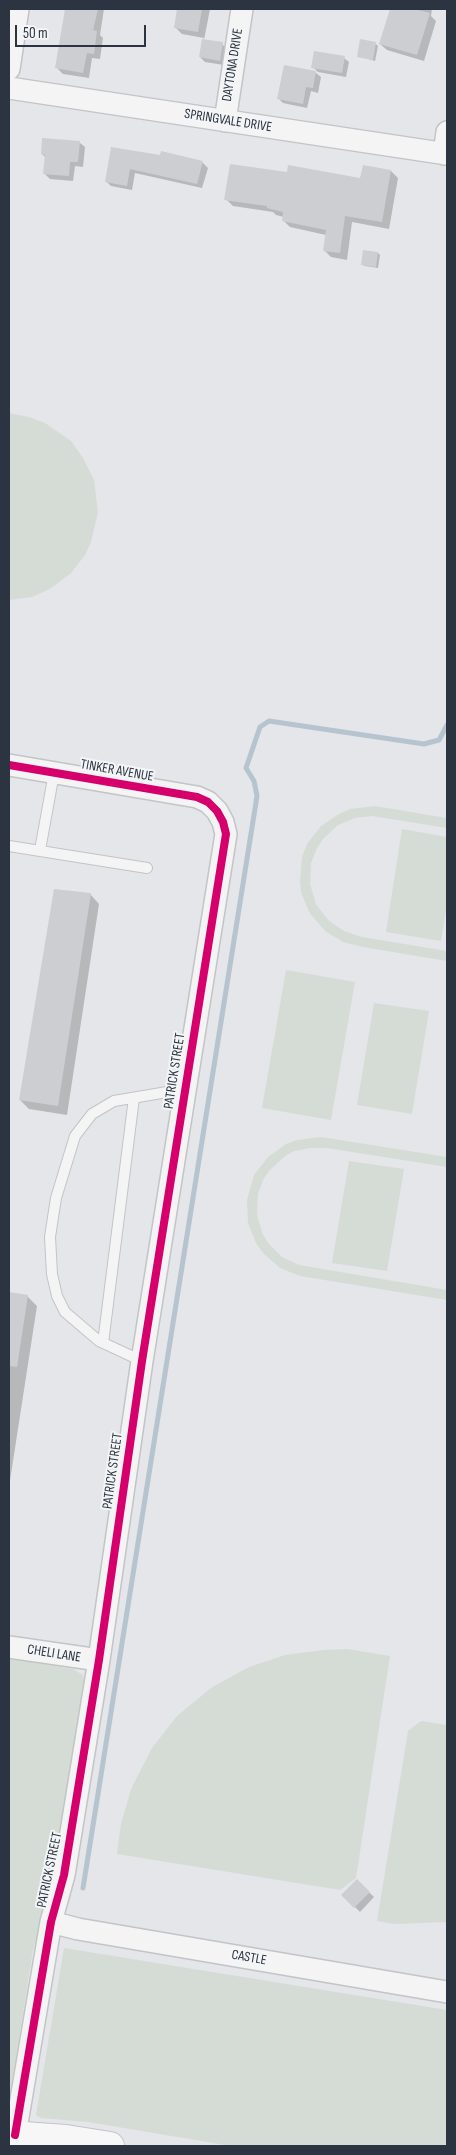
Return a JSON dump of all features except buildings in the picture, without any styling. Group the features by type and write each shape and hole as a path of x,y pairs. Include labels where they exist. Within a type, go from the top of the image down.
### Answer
{"street":[{"path":"9,69 18,9"},
{"name":"DAYTONA DRIVE","path":"225,121 242,9"},
{"name":"SPRINGVALE DRIVE","path":"9,88 446,154"},
{"path":"446,154 447,132"},
{"name":"TINKER AVENUE","path":"9,765 197,797 208,802 217,811"},
{"name":"PATRICK STREET","path":"12,2135 51,1922 64,1875 99,1660 142,1360 225,842 223,822 217,811"},
{"name":"CHELI LANE","path":"9,1647 99,1660"},
{"name":"CASTLE","path":"51,1922 78,1929 447,1992"},
{"path":"12,2135 66,2139 110,2146"}],"lane":[{"path":"40,850 54,773"},
{"path":"9,846 147,868"},
{"path":"142,1360 103,1343 79,1326 65,1312 57,1296 52,1274 50,1237 56,1198 75,1136 92,1114 114,1101 185,1088"},
{"path":"103,1343 134,1098"}],"shaded area":[{"path":"9,413 45,423 71,441 83,458 94,480 98,512 91,542 85,555 71,573 50,589 32,597 9,600"},
{"path":"375,806 447,818 447,828 372,816 355,818 338,825 323,839 311,863 310,884 316,904 328,920 344,931 362,937 447,951 447,961 343,942 325,931 309,912 301,892 300,881 302,857 307,844 321,826 339,814 350,809"},
{"path":"402,829 447,837 447,904 441,941 386,932"},
{"path":"286,970 355,982 331,1120 262,1108"},
{"path":"374,1003 429,1011 412,1114 357,1105"},
{"path":"321,1137 447,1157 447,1167 327,1148 310,1148 294,1151 285,1156 270,1170 264,1178 258,1194 257,1215 263,1235 269,1244 282,1257 299,1265 447,1290 447,1300 300,1276 280,1268 264,1254 256,1243 248,1223 247,1200 254,1175 268,1157 286,1144 297,1140"},
{"path":"349,1161 404,1169 387,1271 332,1263"},
{"path":"347,1649 390,1656 356,1878 340,1890 117,1854 121,1824 131,1789 152,1748 177,1716 211,1688 249,1667 285,1655"},
{"path":"9,1658 73,1669 83,1675 85,1686 52,1889 33,1950 9,2101"},
{"path":"421,1721 447,1725 447,1922 394,1924 377,1921 408,1731"},
{"path":"64,1948 447,2010 447,2146 231,2146 88,2122 41,2118 36,2115"}],"waterway":[{"path":"83,1888 257,796 254,781 246,768 260,727 269,721 424,744 439,740 447,725"}],"cycle path":[{"path":"9,765 197,797 208,802 217,811 223,822 226,834 142,1361 99,1660 64,1875 51,1922 15,2135"}]}
